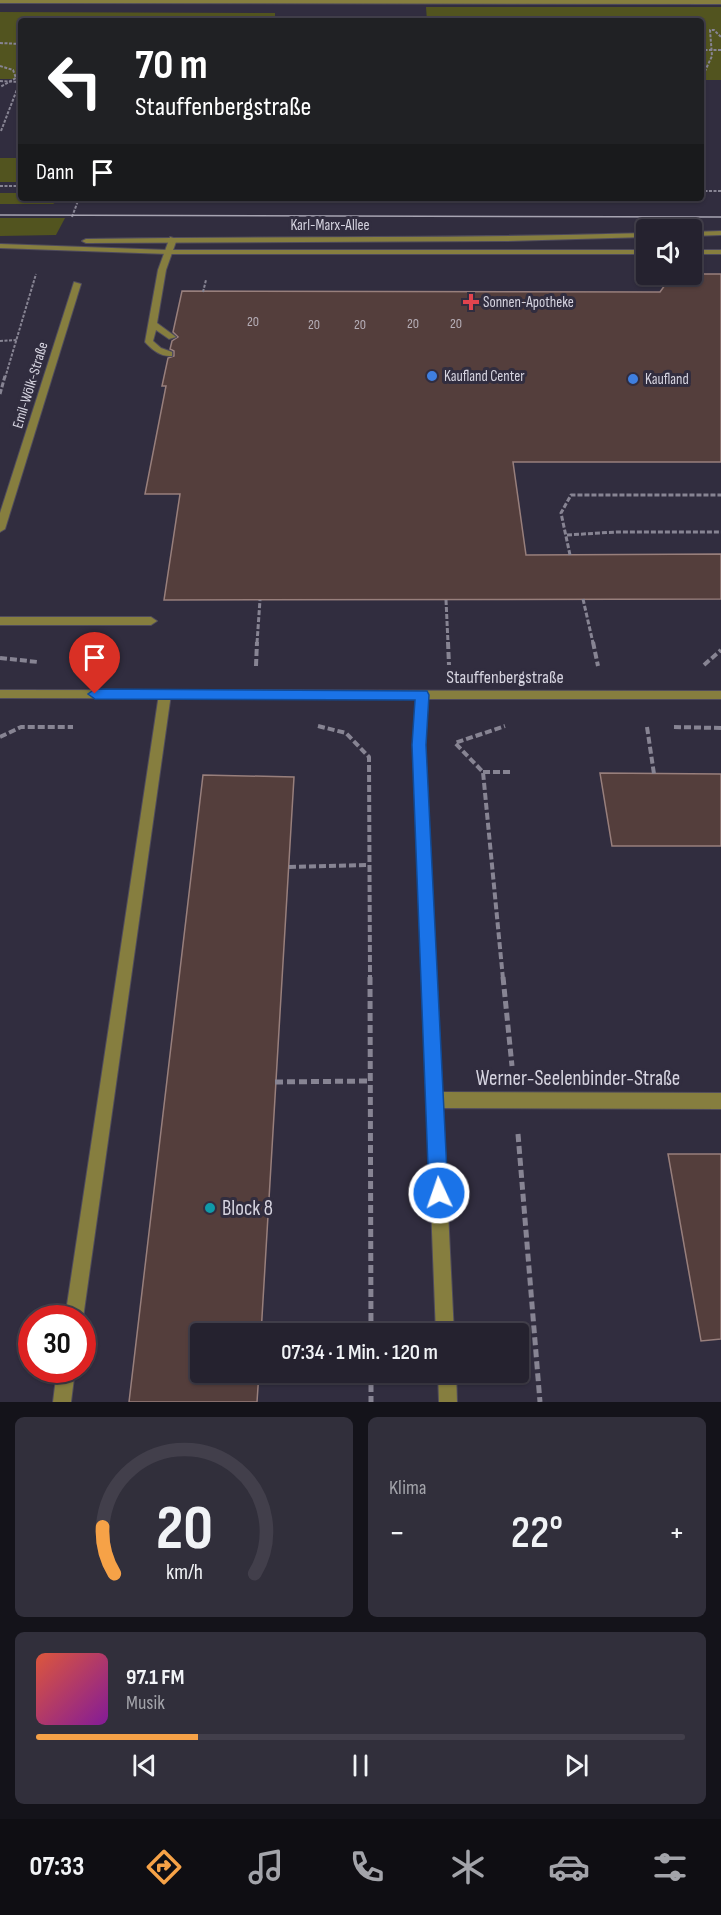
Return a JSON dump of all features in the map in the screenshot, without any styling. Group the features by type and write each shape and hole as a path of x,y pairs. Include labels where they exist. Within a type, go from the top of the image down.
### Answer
{"street":[{"path":"0,2 721,2"},
{"path":"702,234 721,233"},
{"name":"Karl-Marx-Allee","path":"13,246 63,242 173,239 528,240 636,236"},
{"path":"169,354 158,350 149,342 162,270 173,239"},
{"name":"Karl-Marx-Allee","path":"0,246 168,252 636,252"},
{"path":"702,252 721,252"},
{"name":"Emil-Wölk-Straße","path":"0,530 77,284"},
{"path":"151,323 172,337"},
{"path":"0,621 151,621"},
{"name":"Stauffenbergstraße","path":"0,694 721,695"},
{"path":"76,1305 165,694"},
{"path":"422,695 419,745 445,1323"},
{"name":"Werner-Seelenbinder-Straße","path":"435,1100 721,1101"},
{"path":"62,1402 64,1383"},
{"path":"447,1383 448,1402"}],"path":[{"path":"704,71 713,60 714,50 710,30 714,30 721,37"},
{"path":"0,43 18,44"},
{"path":"704,50 721,50"},
{"path":"0,66 14,70 16,78 0,87"},
{"path":"0,81 18,81"},
{"path":"0,132 18,86"},
{"path":"0,186 18,186"},
{"path":"704,192 721,191"},
{"path":"0,393 37,271"},
{"path":"0,341 17,340"},
{"path":"570,555 561,513 571,495 721,495"},
{"path":"567,535 616,532 721,532"},
{"path":"256,668 260,600"},
{"path":"446,600 449,670"},
{"path":"583,600 600,672"},
{"path":"700,669 721,650"},
{"path":"507,725 455,743 483,772 515,1100 540,1402"},
{"path":"635,727 658,727"},
{"path":"647,727 654,774"},
{"path":"668,727 721,728"},
{"path":"369,757 371,1323"},
{"path":"483,772 513,772"},
{"path":"289,867 369,865"},
{"path":"275,1082 370,1082"},
{"path":"371,1383 371,1402"}],"shaded area":[{"path":"426,7 721,7 721,80 704,80 704,18 427,18"},
{"path":"0,12 275,13 275,18 18,18 18,73 15,79 0,79"},
{"path":"0,158 18,158 18,182 0,182"},
{"path":"0,193 18,193 18,201 58,201 53,204 0,204"},
{"path":"0,218 65,218 56,235 0,236"}],"building":[{"name":"Kaufland Center","path":"702,274 721,274 721,462 513,462 526,555 721,554 721,599 164,600 180,494 145,494 166,386 162,386 168,358 174,356 174,351 170,349 172,341 178,337 173,332 182,291 660,292 665,285 702,285"},
{"path":"600,773 721,774 721,846 612,846"},
{"name":"Block 8","path":"203,775 294,777 262,1323 190,1323 190,1383 258,1383 257,1402 129,1402"},
{"path":"668,1154 721,1154 721,1339 701,1341"}],"tram line":[{"path":"0,215 721,217"}],"place":[{"name":"Sonnen-Apotheke","path":"471,302"},
{"name":"Kaufland Center","path":"432,376"},
{"name":"Kaufland","path":"633,379"},
{"name":"Block 8","path":"210,1208"}],"route":[{"path":"95,694 422,695 419,745 439,1193"}]}
